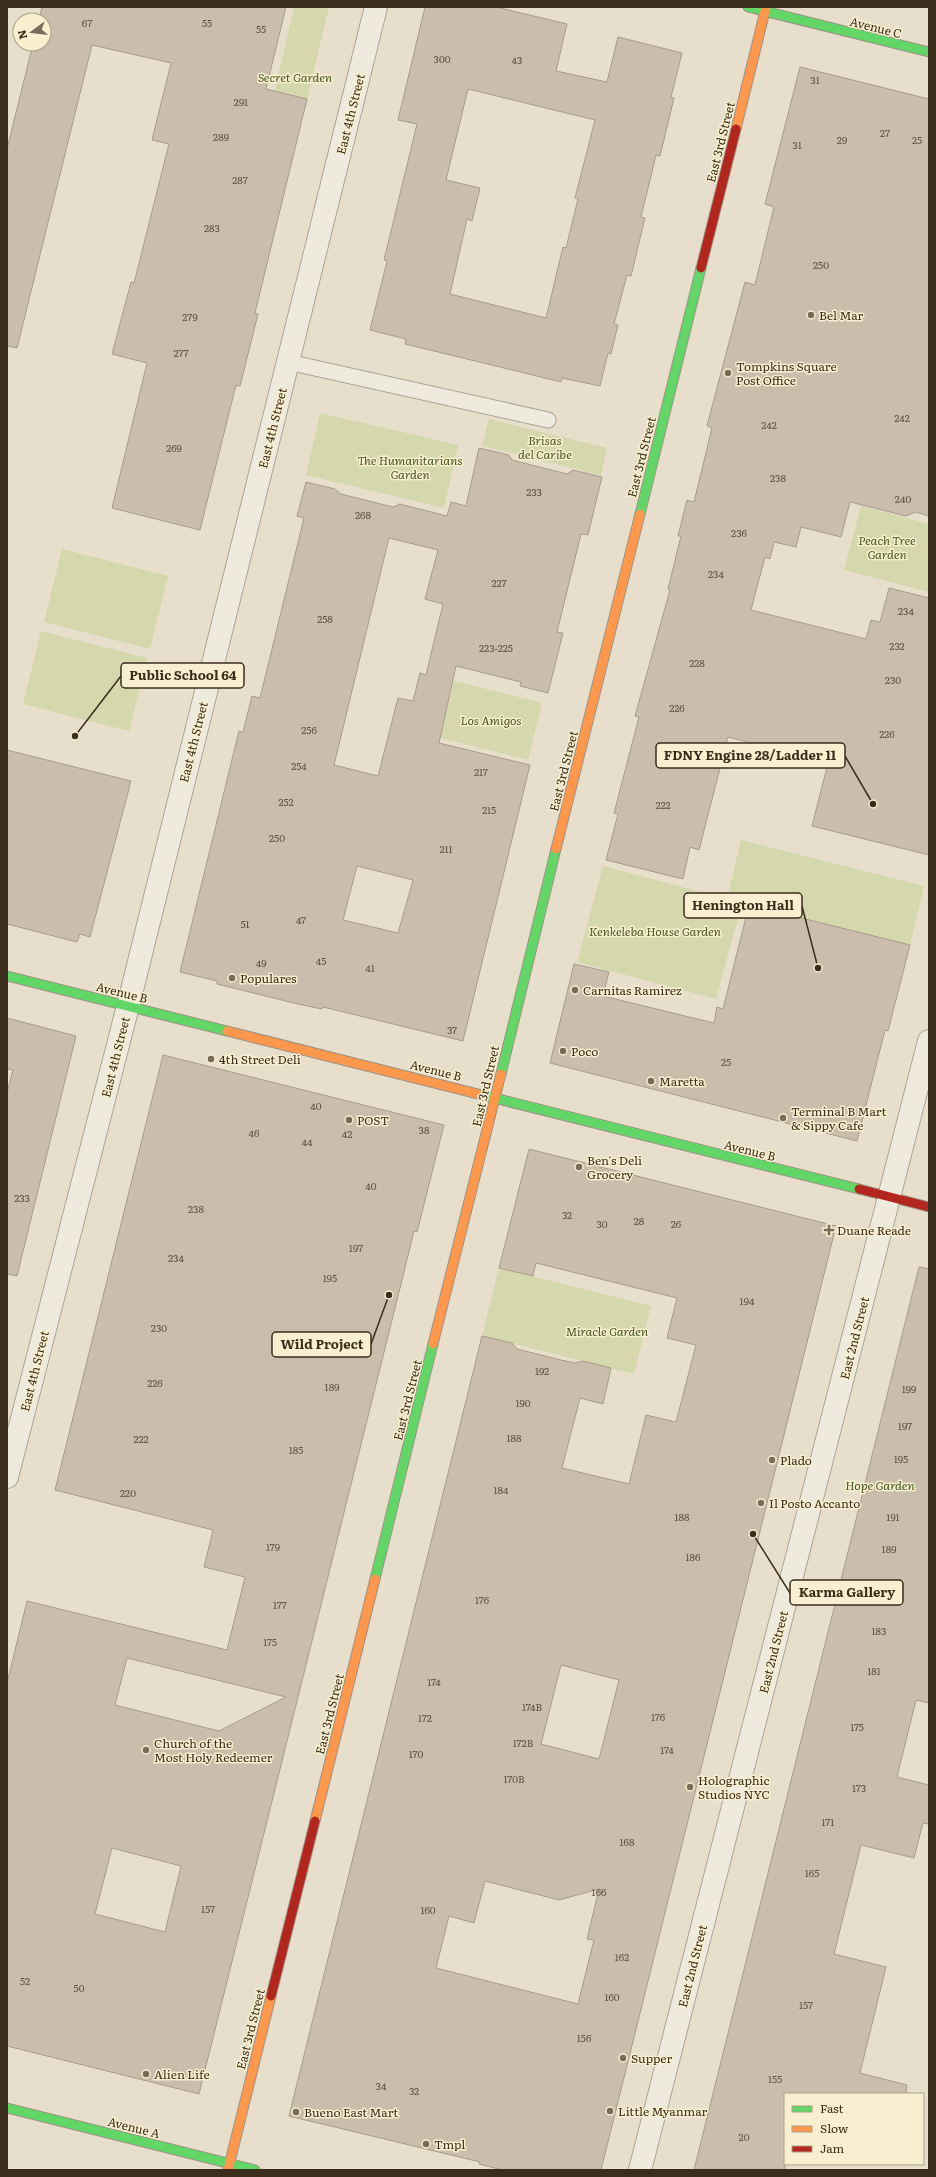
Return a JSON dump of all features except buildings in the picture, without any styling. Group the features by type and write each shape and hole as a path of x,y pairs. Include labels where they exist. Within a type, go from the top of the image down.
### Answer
{"street":[{"name":"East 4th Street","path":"7,1477 128,1006 376,7"},
{"name":"Avenue C","path":"748,7 766,9 929,52"},
{"name":"East 3rd Street","path":"229,2167 766,9"},
{"name":"Avenue B","path":"7,976 495,1097 929,1207"},
{"name":"East 2nd Street","path":"640,2170 929,1041"},
{"name":"Avenue A","path":"7,2108 229,2167 255,2170"}],"lane":[{"path":"288,362 548,420"}],"green space":[{"name":"Secret Garden","path":"294,7 329,7 307,99 275,91"},
{"name":"The Humanitarians Garden","path":"320,413 458,445 444,508 306,475"},
{"name":"Brisas del Caribe","path":"489,419 607,448 601,475 482,446"},
{"name":"Peach Tree Garden","path":"861,506 929,524 929,592 844,570"},
{"path":"62,549 168,576 150,649 44,622"},
{"path":"41,631 147,658 129,731 23,704"},
{"name":"Los Amigos","path":"454,681 542,703 528,760 440,738"},
{"name":"Kenkeleba House Garden","path":"741,840 924,886 910,945 742,903 716,999 577,962 603,866 727,899"},
{"name":"Miracle Garden","path":"499,1268 651,1306 634,1374 482,1336"}],"traffic: fast":[{"path":"748,7 929,52"},
{"path":"640,514 701,268"},
{"path":"501,1074 556,849"},
{"path":"7,976 227,1031"},
{"path":"486,1096 859,1189"},
{"path":"375,1579 433,1344"},
{"path":"7,2108 255,2170"}],"traffic: slow":[{"path":"736,129 766,7"},
{"path":"556,849 640,514"},
{"path":"227,1031 486,1096"},
{"path":"433,1344 501,1074"},
{"path":"315,1821 375,1579"},
{"path":"228,2170 271,1996"}],"traffic: jam":[{"path":"701,268 736,129"},
{"path":"859,1189 929,1207"},
{"path":"271,1996 315,1821"}],"place":[{"name":"Bel Mar","path":"811,315"},
{"name":"Tompkins Square Post Office","path":"728,373"},
{"name":"Public School 64","path":"75,736"},
{"name":"FDNY Engine 28/Ladder 11","path":"873,804"},
{"name":"Henington Hall","path":"818,968"},
{"name":"Populares","path":"232,978"},
{"name":"Carnitas Ramirez","path":"575,990"},
{"name":"Poco","path":"563,1051"},
{"name":"4th Street Deli","path":"211,1059"},
{"name":"Maretta","path":"651,1081"},
{"name":"Terminal B Mart & Sippy Cafe","path":"783,1118"},
{"name":"POST","path":"349,1120"},
{"name":"Ben's Deli Grocery","path":"579,1167"},
{"name":"Duane Reade","path":"829,1230"},
{"name":"Wild Project","path":"389,1295"},
{"name":"Plado","path":"772,1460"},
{"name":"Il Posto Accanto","path":"761,1503"},
{"name":"Karma Gallery","path":"753,1534"},
{"name":"Church of the Most Holy Redeemer","path":"146,1750"},
{"name":"Holographic Studios NYC","path":"690,1787"},
{"name":"Supper","path":"623,2058"},
{"name":"Alien Life","path":"146,2074"},
{"name":"Little Myanmar","path":"610,2111"},
{"name":"Bueno East Mart","path":"296,2112"},
{"name":"Tmpl","path":"426,2144"}],"park label":[{"name":"Hope Garden","path":"880,1485"}]}
